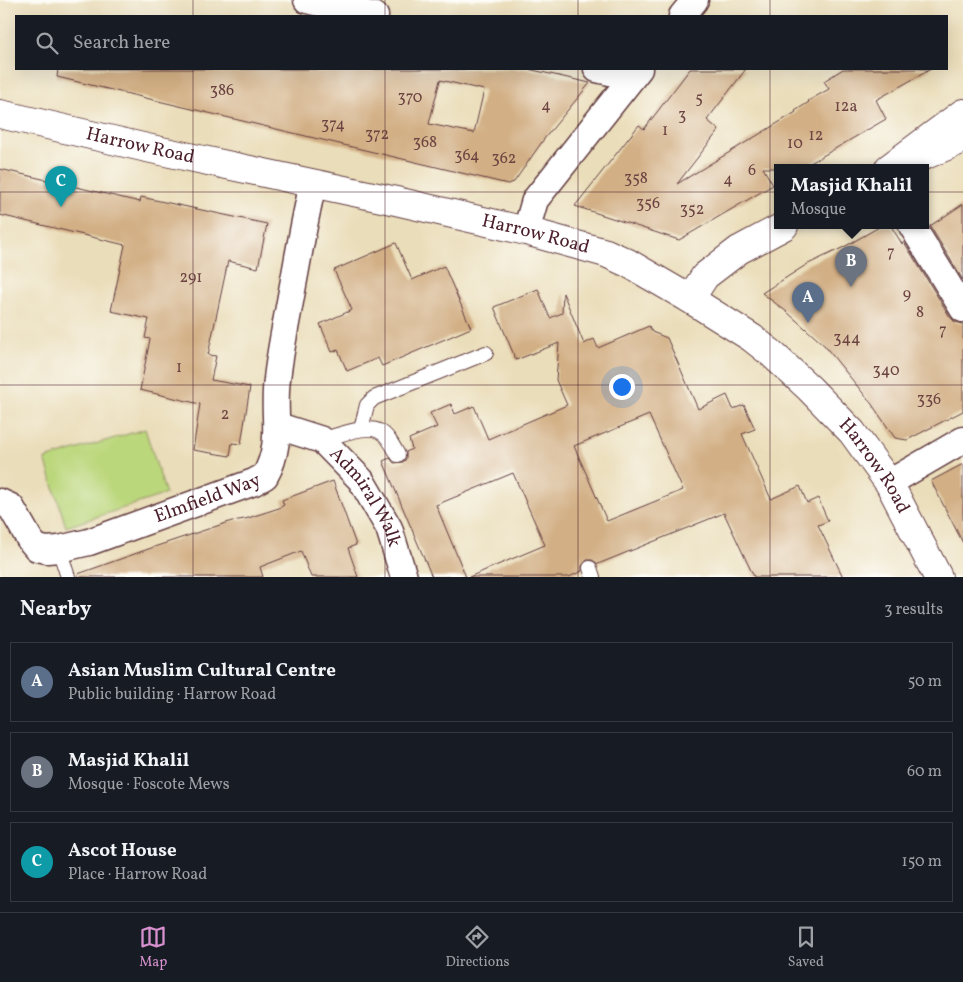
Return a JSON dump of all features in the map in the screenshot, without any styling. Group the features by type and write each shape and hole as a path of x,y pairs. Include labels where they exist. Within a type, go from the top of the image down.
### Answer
{"main road":[{"path":"894,164 963,113"},
{"name":"Harrow Road","path":"0,114 526,231 606,253 628,263 752,338 809,388 852,432 889,483 938,577"},
{"path":"904,164 963,139"},
{"path":"690,299 706,276 739,250 778,229"}],"street":[{"path":"307,0 371,15"},
{"path":"683,15 695,0"},
{"path":"606,70 635,73"},
{"path":"526,231 534,200 635,73"},
{"name":"Elmfield Way","path":"0,502 11,507 30,540 37,548 47,550 59,549 89,542 265,476 274,452 278,426 276,403 279,364 313,184"},
{"path":"914,229 963,309"},
{"name":"Admiral Walk","path":"278,426 322,440 361,480 389,528 404,577"},
{"path":"889,483 963,440"}],"lane":[{"path":"361,429 367,405 374,398 486,353"},
{"path":"322,440 361,429 372,428 382,432 391,442 398,455"},
{"path":"59,549 68,577"}],"green space":[{"path":"145,429 166,494 66,527 45,459"}],"building":[{"path":"58,70 532,70 590,83 544,139 514,182 508,184 57,77","holes":["440,80 484,90 474,133 429,124"]},
{"path":"689,70 745,70 707,120 719,130 677,184 796,112 808,101 829,89 824,81 841,70 929,70 876,100 886,119 809,164 774,164 774,168 763,168 773,185 679,240 575,206 639,125 644,129"},
{"path":"0,169 140,202 141,197 267,224 258,268 228,261 208,355 216,356 211,380 250,387 241,444 232,443 230,456 193,450 200,404 140,390 150,339 145,338 149,319 111,311 125,245 0,215"},
{"path":"963,204 963,280 930,226"},
{"path":"876,229 893,229 902,244 904,242 950,317 955,322 963,324 963,411 907,440 895,438 871,403 824,345 787,312 762,293 806,265"},
{"path":"396,243 412,280 444,266 471,328 382,366 378,358 347,371 338,350 332,352 320,324 352,310 334,270"},
{"path":"538,289 550,318 562,313 563,293 584,344 594,339 598,348 649,326 652,332 667,338 698,409 727,395 733,409 744,405 755,429 742,434 771,499 800,486 807,503 818,498 828,521 818,525 843,577 754,577 724,513 598,564 592,560 587,560 582,566 582,571 569,577 469,577 545,545 513,473 436,505 466,577 432,577 383,461 390,458 394,463 403,462 406,459 406,452 412,449 409,439 437,427 430,413 451,404 455,414 474,406 488,439 567,405 556,380 559,343 516,360 494,307","holes":["649,415 683,490 607,521 574,446"]},
{"path":"963,464 963,543 931,481"},
{"path":"333,481 356,545 348,548 358,577 311,577 301,551 260,567 263,577 78,577 78,574 157,546 232,521 245,519 279,508 284,505 282,500"}],"place":[{"name":"Ascot House","path":"61,207"},
{"name":"Masjid Khalil","path":"851,287"},
{"name":"Asian Muslim Cultural Centre","path":"808,323"}]}
